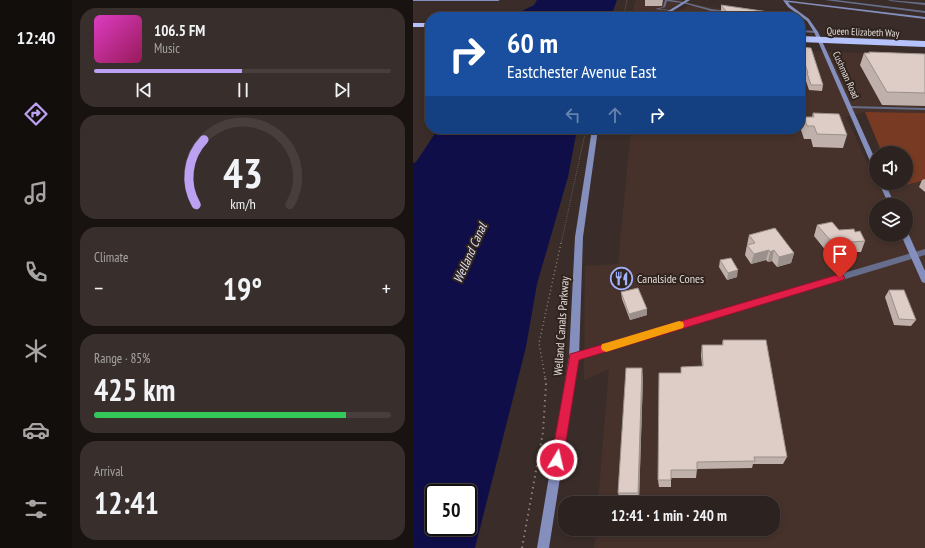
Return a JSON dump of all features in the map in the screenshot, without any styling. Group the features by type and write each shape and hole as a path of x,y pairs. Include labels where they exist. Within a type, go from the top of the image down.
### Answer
{"highway":[{"path":"413,24 425,25"},
{"path":"413,30 425,31"},
{"name":"Queen Elizabeth Way","path":"805,39 925,44"},
{"name":"Queen Elizabeth Way","path":"805,44 925,48"}],"street":[{"path":"413,0 498,0"},
{"path":"785,0 925,18"},
{"name":"Cushman Road","path":"785,0 790,7 798,12"},
{"path":"827,0 925,12"},
{"path":"890,0 925,4"},
{"path":"670,12 685,2"},
{"path":"790,7 797,4 811,4"},
{"name":"Cushman Road","path":"806,17 816,32 869,152"},
{"name":"Welland Canals Parkway","path":"543,548 574,357 579,236 594,134"},
{"path":"908,242 925,280"},
{"path":"574,357 925,252"}],"lane":[{"path":"668,0 685,2 711,10 727,11"},
{"path":"668,0 685,2"},
{"path":"668,0 664,7 656,9 670,12"},
{"path":"805,31 816,32"},
{"path":"849,107 925,109"}],"path":[{"path":"624,12 627,0"},
{"path":"522,548 543,432 546,384 539,343 585,134"}],"shaded area":[{"path":"636,0 683,0 664,12 633,12"},
{"path":"693,4 743,12 677,12"},
{"path":"805,51 925,55 925,113 865,112 846,117 869,166 869,190 913,190 913,183 925,180 925,548 594,548 595,536 780,536 780,496 599,496 609,369 584,380 585,266 618,264 631,134 805,134"},
{"path":"865,112 925,113 925,180 913,183 913,146 879,146"}],"water":[{"path":"537,0 617,0 613,11 610,12 520,12 534,5"},
{"name":"Welland Canal","path":"435,134 576,134 568,177 537,284 526,347 475,548 413,548 413,163 416,162"}],"building":[{"path":"721,5 769,12 727,12"},
{"path":"805,47 811,48 823,85 811,85 805,64"},
{"path":"869,52 925,54 925,93 887,92 864,53 870,53"},
{"path":"813,113 839,114 847,135 817,134 814,126 807,126 805,120 805,117 814,117"},
{"path":"832,222 839,230 854,229 855,232 860,231 865,241 851,242 855,247 840,251 817,225"},
{"path":"775,228 794,253 779,257 774,250 770,252 769,250 754,254 747,245 755,243 749,235"},
{"path":"731,258 738,270 728,273 720,260"},
{"path":"638,288 647,309 629,314 621,292"},
{"path":"889,290 904,290 916,320 899,319"},
{"path":"723,340 766,340 787,457 754,457 755,461 697,462 697,470 671,470 671,480 658,480 659,373 681,373 681,367 703,366 702,345 723,345"},
{"path":"626,368 642,368 638,493 618,493"}],"slow traffic":[{"path":"606,347 679,325"}],"place":[{"name":"Canalside Cones","path":"621,278"}],"route":[{"path":"557,460 574,357 840,278"}]}
